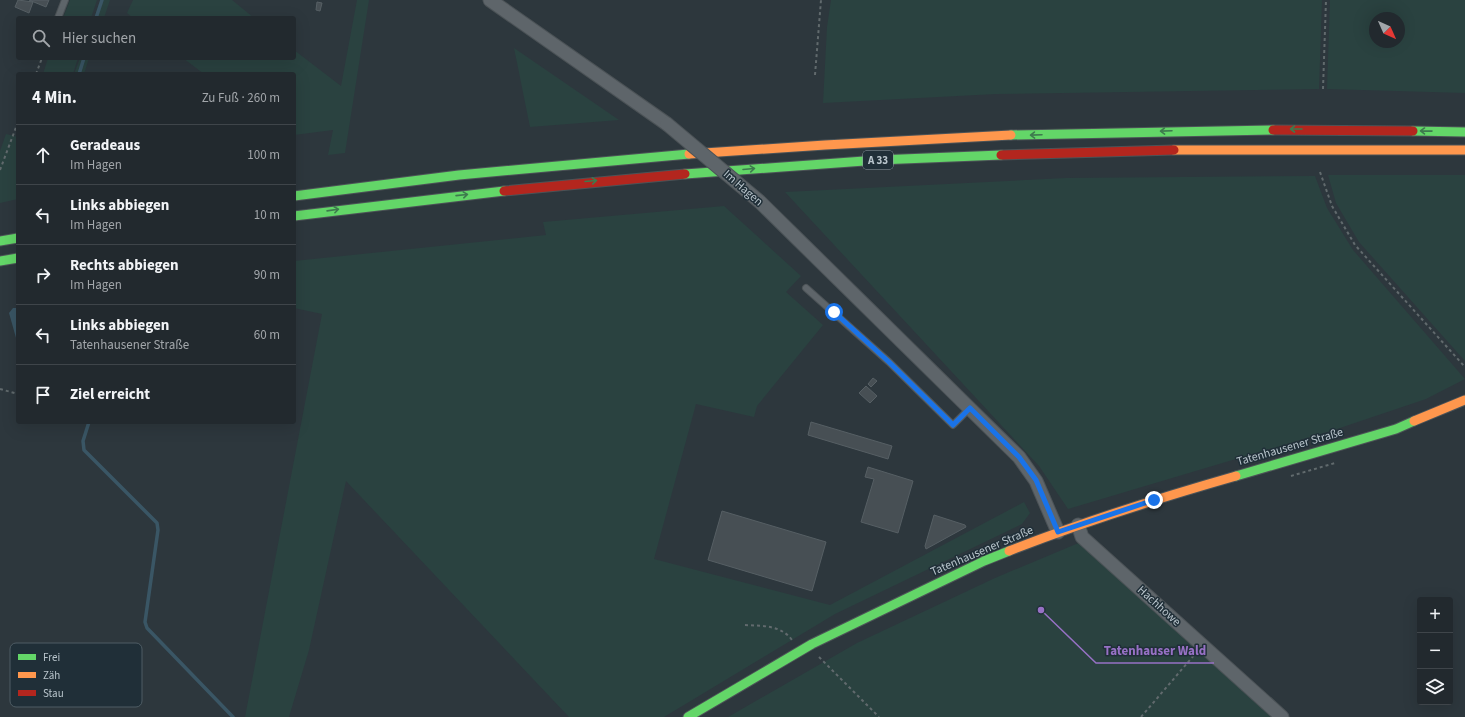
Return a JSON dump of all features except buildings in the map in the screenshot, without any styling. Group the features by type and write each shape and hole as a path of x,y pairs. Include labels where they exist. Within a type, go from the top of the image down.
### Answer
{"main road":[{"name":"A 33","path":"296,196 393,181 564,163 836,143 1016,135 1176,131 1301,129 1465,132"},
{"name":"A 33","path":"296,216 563,184 838,162 1012,153 1302,148 1465,150"},
{"path":"0,241 16,238"},
{"path":"0,261 16,258"},
{"name":"Tatenhausener Straße","path":"688,717 799,651 846,626 984,561 1058,532 1154,500 1396,429 1465,400"}],"street":[{"name":"Im Hagen","path":"490,0 667,124 760,202 1019,457 1032,475 1058,532"},
{"name":"Hachhowe","path":"1078,525 1082,537 1282,717"}],"lane":[{"path":"59,16 65,0"},
{"path":"806,288 889,362 953,425 970,408"}],"path":[{"path":"815,75 821,0"},
{"path":"1324,89 1326,0"},
{"path":"37,72 41,60"},
{"path":"0,170 16,127"},
{"path":"1320,172 1332,206 1355,245 1465,367"},
{"path":"0,390 16,394"},
{"path":"745,625 773,627 784,631 791,638 799,651"},
{"path":"1141,717 1202,645"},
{"path":"821,661 879,717"}],"green space":[{"path":"70,0 97,0 92,16 64,16"},
{"path":"101,0 110,0 105,16 95,16"},
{"path":"133,0 232,0 252,16 131,16 127,13"},
{"path":"357,0 369,0 345,153 328,155 333,130 296,135 296,72 201,72 186,60 296,60 296,52 341,86"},
{"path":"831,0 1322,0 1319,89 996,94 823,103 827,27"},
{"path":"1330,0 1465,0 1465,93 1327,89"},
{"path":"514,48 619,120 530,127"},
{"path":"47,60 77,60 74,72 44,72"},
{"path":"79,60 88,60 85,72 75,72"},
{"path":"6,134 16,136 16,199 0,203 0,151"},
{"path":"1328,175 1465,175 1465,361 1359,242 1336,203"},
{"path":"1315,176 1327,208 1353,250 1465,379 1426,399 1337,429 1068,509 1039,466 785,192 1066,178"},
{"path":"724,206 801,276 786,292 823,325 757,406 754,417 696,404 654,559 830,605 1024,502 1030,513 1022,524 835,614 664,717 569,717 346,481 309,650 289,717 245,717 322,314 296,308 296,261 546,235 543,222"},
{"path":"1081,542 1272,717 728,717 857,643 995,578"}],"water":[{"path":"13,308 16,308 16,338 9,313"}],"waterway":[{"path":"97,16 102,0"},
{"path":"80,72 83,60"},
{"path":"88,424 83,441 84,450 157,523 158,530 145,622 147,628 233,717"}],"traffic: fast":[{"path":"1011,135 1273,130"},
{"path":"1413,131 1465,132"},
{"path":"296,196 459,175 689,154"},
{"path":"685,174 878,160 1001,155"},
{"path":"296,216 504,191"},
{"path":"0,241 16,238"},
{"path":"0,261 16,258"},
{"path":"1236,476 1396,429 1414,421"},
{"path":"688,717 812,644 984,561 1009,551"}],"traffic: slow":[{"path":"689,154 1011,135"},
{"path":"1174,150 1465,150"},
{"path":"1414,421 1465,400"},
{"path":"1009,551 1121,511 1236,476"}],"traffic: jam":[{"path":"1273,130 1413,131"},
{"path":"1001,155 1174,150"},
{"path":"504,191 685,174"}],"place":[{"name":"Tatenhauser Wald","path":"1041,610"}],"route":[{"path":"834,312 907,378 953,425 970,408 1019,457 1036,480 1058,532 1154,500"}]}
